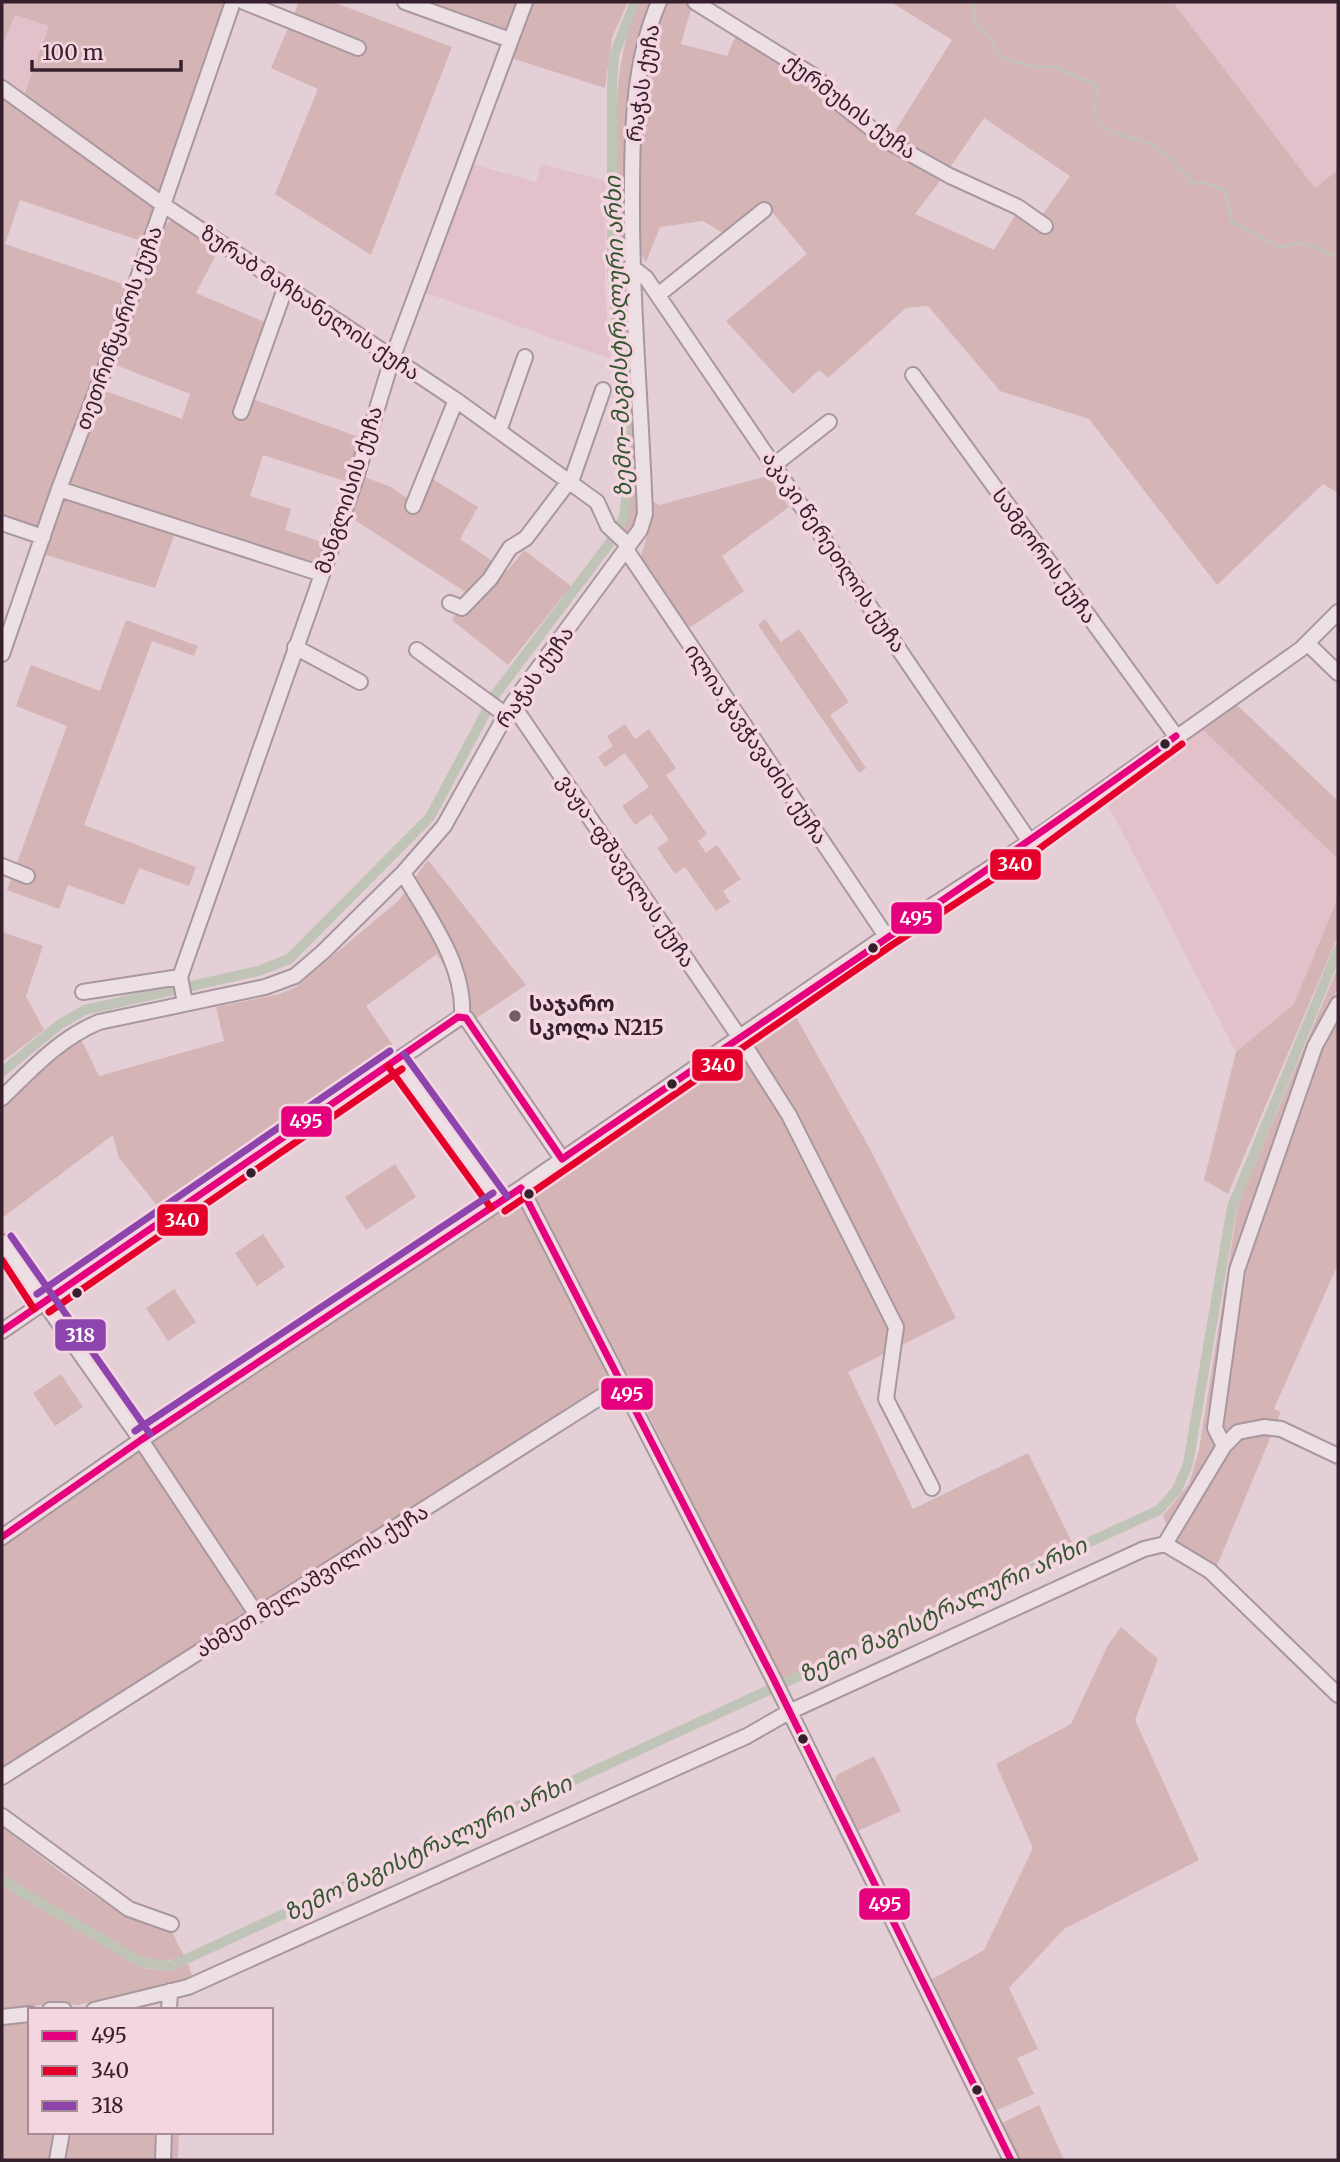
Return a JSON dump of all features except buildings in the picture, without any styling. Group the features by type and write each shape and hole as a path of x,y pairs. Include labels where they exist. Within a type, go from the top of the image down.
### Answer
{"street":[{"name":"თეთრიწყაროს ქუჩა","path":"2,654 59,489 124,321 233,2"},
{"path":"244,2 358,48"},
{"path":"405,2 510,40"},
{"name":"მანგლისის ქუჩა","path":"180,979 355,481 392,359 525,2"},
{"name":"რაჭას ქუჩა","path":"2,1098 59,1044 78,1030 185,1000 265,987 295,976 403,873 444,826 499,706 640,530 645,514 631,267 634,127 639,80 652,17 659,2"},
{"name":"ქურმუხის ქუჩა","path":"695,2 817,78 838,102 887,141 950,176 1018,207 1045,226"},
{"name":"ზურაბ მაჩხანელის ქუჩა","path":"2,88 162,204 499,431 597,502 608,526"},
{"path":"658,295 764,210"},
{"name":"აკაკი წერეთლის ქუჩა","path":"631,267 646,278 658,295 1030,842"},
{"path":"241,412 286,286"},
{"path":"499,431 525,356"},
{"name":"სამგორის ქუჩა","path":"913,375 1176,736"},
{"path":"450,603 463,608 490,579 510,548 526,538 569,482 603,390"},
{"path":"413,506 456,400"},
{"path":"774,465 829,422"},
{"path":"59,489 321,575"},
{"path":"2,523 43,537"},
{"name":"ილია ჭავჭავაძის ქუჩა","path":"608,526 626,547 886,936"},
{"path":"2,1537 141,1440 521,1188 886,936 1030,842 1307,643 1338,612"},
{"path":"1307,643 1338,673"},
{"path":"295,647 360,682"},
{"name":"ვაჟა-ფშაველას ქუჩა","path":"417,649 499,706 740,1038 789,1115 896,1328 886,1399 932,1488"},
{"path":"2,866 27,876"},
{"path":"403,873 437,928 462,991 461,1016"},
{"path":"83,992 180,979 185,1000"},
{"path":"1224,1446 1215,1428 1237,1270 1315,1046 1338,1004"},
{"path":"2,1331 461,1016"},
{"path":"461,1016 466,1018 562,1159"},
{"path":"396,1060 499,1202"},
{"path":"521,1188 773,1678 1011,2160"},
{"path":"2,1242 141,1440 257,1615"},
{"name":"ახმეთ მელაშვილის ქუჩა","path":"2,1777 621,1384"},
{"path":"1165,1544 1224,1446 1238,1432 1264,1427 1281,1429 1338,1456"},
{"path":"102,2008 188,1987 747,1736 786,1707 1144,1549 1165,1544 1210,1570 1338,1695"},
{"path":"2,1816 128,1909 149,1919 171,1924"},
{"path":"169,2008 170,1991"},
{"path":"2,2017 28,2014"},
{"path":"57,2160 62,2134"},
{"path":"163,2160 164,2134"}],"shaded area":[{"path":"2,2 228,2 159,194 23,98 49,26 15,15 2,47"},
{"path":"299,2 333,2 452,47 371,255 275,194 318,89 271,68"},
{"path":"410,2 517,2 503,39"},
{"path":"528,2 628,2 612,38 605,88 508,57"},
{"path":"640,2 651,2 637,46 628,95 626,191 638,519 628,538 623,532 630,496 631,459 624,385 617,238 617,117 624,47"},
{"path":"665,2 686,2 692,6 681,44 727,56 737,33 819,84 943,177 915,214 994,250 1016,214 1034,226 1070,176 984,118 949,169 892,136 952,40 891,2 1173,2 1315,188 1338,170 1338,493 1323,484 1217,585 1089,419 1000,391 928,306 906,308 828,378 819,370 793,394 726,321 807,254 764,202 725,234 703,221 660,227 646,262 637,248 636,155 641,92 654,31"},
{"path":"1173,2 1338,2 1338,170 1315,188"},
{"path":"14,15 49,26 23,98 2,82 2,47"},
{"path":"2,94 158,204 144,242 20,200 5,244 129,286 40,532 2,519"},
{"path":"469,163 536,182 541,164 606,181 605,291 611,359 421,291"},
{"path":"173,219 220,247 196,293 272,325 250,398 359,437 348,482 263,455 250,496 291,509 285,530 328,544 315,578 175,533 155,588 43,554 103,390 182,419 190,394 113,364 166,224"},
{"path":"362,476 391,487 420,507 431,478 478,507 460,539 507,571 524,550 571,586 508,665 452,620 467,593 347,515"},
{"path":"768,476 789,507 722,556 744,591 689,628 640,559 651,523 652,501 659,505"},
{"path":"765,619 781,642 799,629 849,702 830,715 866,768 859,773 758,625"},
{"path":"126,620 198,646 194,656 152,641 84,825 196,867 189,886 139,868 124,905 68,885 59,909 7,890 67,726 16,706 31,665 100,691"},
{"path":"1233,701 1338,801 1338,859 1199,726"},
{"path":"625,724 635,739 649,729 676,768 666,775 707,834 698,841 706,853 717,845 741,879 723,891 730,902 716,911 685,867 675,874 657,848 669,840 651,814 635,825 622,806 649,787 625,753 605,767 598,757 613,746 607,736"},
{"path":"1199,726 1338,859 1338,897 1294,1004 1236,1052 1103,795"},
{"path":"428,860 526,985 475,1019 437,954 366,1006 398,1053 163,1213 119,1158 113,1135 2,1218 2,1107 79,1035 99,1076 224,1041 216,1007 280,994 296,987 398,901"},
{"path":"1338,897 1338,936 1228,1194 1204,1180 1236,1052 1294,1004"},
{"path":"2,932 43,946 26,996 44,1030 2,1062"},
{"path":"1338,967 1338,988 1334,996 1338,999 1338,1264 1274,1409 1281,1412 1216,1568 1187,1547 1174,1543 1163,1516 1189,1484 1199,1450 1238,1205"},
{"path":"791,1008 870,1149 956,1318 848,1372 913,1509 1028,1453 1072,1542 782,1681 628,1374 2,1770 2,1544 518,1197"},
{"path":"395,1164 416,1197 366,1230 345,1197"},
{"path":"263,1234 285,1267 257,1286 235,1253"},
{"path":"174,1289 196,1322 168,1341 146,1308"},
{"path":"61,1374 83,1407 55,1426 33,1393"},
{"path":"1121,1627 1158,1659 1135,1720 1199,1860 1064,1929 1009,1988 1038,2049 1017,2058 1034,2094 995,2111 929,1981 984,1950 1033,1848 996,1764 1071,1724 1108,1645"},
{"path":"874,1756 901,1811 856,1832 835,1781 837,1775"},
{"path":"2,1827 109,1905 153,1927 171,1930 185,1958 153,1962 131,1953 128,1961 157,1969 188,1964 193,1978 78,2005 57,2002 2,2012"},
{"path":"28,2017 28,2134 55,2134 50,2160 2,2160 2,2020"},
{"path":"1039,2105 1064,2160 1020,2160 1002,2123"},
{"path":"66,2134 179,2134 178,2160 61,2160"}],"waterway":[{"name":"ზემო-მაგისტრალური არხი","path":"2,1072 60,1024 85,1010 258,971 289,959 430,817 495,695 611,541 624,517 628,481 612,267 612,88 614,55 635,2"},
{"path":"973,2 976,26 990,36 999,57 1032,67 1054,67 1097,85 1097,120 1111,131 1154,146 1175,163 1193,184 1206,183 1225,190 1232,222 1279,247 1302,243 1338,256"},
{"name":"ზემო მაგისტრალური არხი","path":"2,1880 140,1962 171,1966 1159,1510 1177,1490 1188,1464 1232,1207 1338,950"}],"transit line":[{"name":"495","path":"2,1331 458,1017 466,1018 562,1159 947,897 1176,736"},
{"name":"340","path":"505,1211 892,945 1036,851 1182,744"},
{"name":"318","path":"37,1294 390,1051"},
{"name":"318","path":"404,1054 507,1196"},
{"name":"340","path":"388,1066 491,1208"},
{"name":"340","path":"49,1312 402,1069"},
{"name":"495","path":"2,1537 141,1440 521,1188 773,1678 1011,2160"},
{"name":"318","path":"135,1431 493,1193"},
{"name":"318","path":"11,1236 150,1434"},
{"name":"340","path":"2,1260 34,1309"}],"place":[{"name":"საჯარო სკოლა N215","path":"515,1016"}]}
